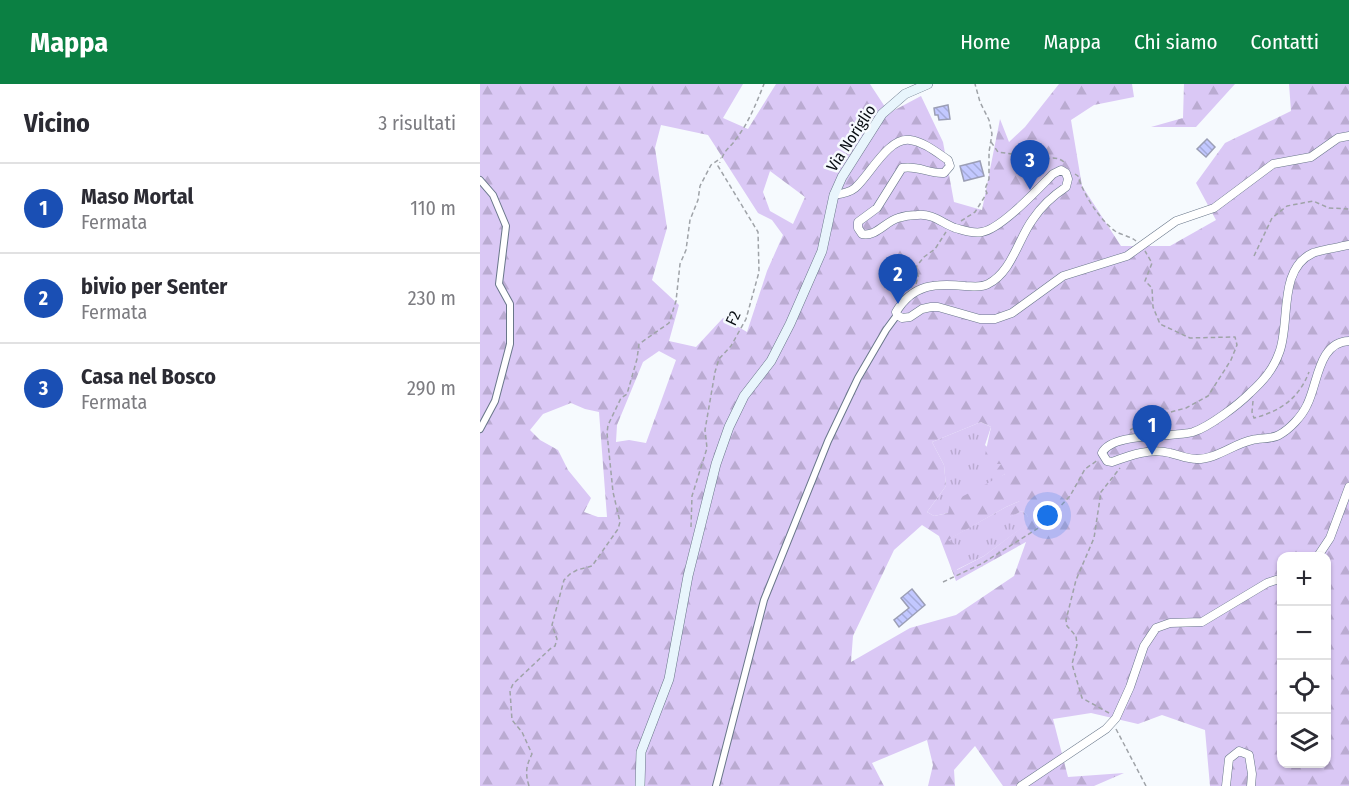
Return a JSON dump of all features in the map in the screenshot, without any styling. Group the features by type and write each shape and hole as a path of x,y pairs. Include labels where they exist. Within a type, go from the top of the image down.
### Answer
{"main road":[{"name":"Via Noriglio","path":"640,786 641,752 669,679 688,576 716,464 729,427 744,396 771,361 805,291 822,250 834,195 842,177 882,114 905,94 928,84"}],"street":[{"path":"897,315 902,318 910,317 922,309 938,307 980,320 994,319 1012,313 1063,276 1127,256 1176,221 1214,208 1273,164 1311,157 1338,138 1349,136"},
{"path":"716,786 764,600 828,441 858,378 897,315 896,312 901,303 912,293 930,285 977,287 988,284 1002,272 1015,254 1032,219 1055,194 1066,187 1068,179 1066,173 1061,170 1053,174 996,226 982,232 965,231 937,218 920,214 898,218 868,235 862,234 858,228 858,222 877,207 902,168 912,166 934,173 944,173 950,166 948,159 924,144 909,140 896,143 855,188 846,193 834,195"},
{"path":"480,180 493,195 506,226 499,284 510,304 510,344 495,401 480,429"},
{"path":"1349,245 1314,253 1301,262 1294,272 1289,288 1280,351 1267,377 1232,408 1193,432 1113,443 1104,448 1102,453 1104,458 1112,462 1151,451 1173,453 1186,458 1205,458 1250,440 1278,435 1293,424 1307,407 1321,362 1336,344 1349,341"},
{"path":"1320,552 1330,538 1349,487"},
{"path":"1021,786 1106,729 1116,718 1130,687 1144,646 1156,628 1170,623 1202,621 1277,580"},
{"path":"1226,786 1229,759 1239,751 1249,755 1251,786"}],"path":[{"path":"529,786 525,776 526,766 532,754 513,720 510,691 513,684 555,646 556,639 552,624 564,580 574,571 592,566 618,528 620,522 609,462 608,425 621,398 627,394 638,359 639,344 669,322 676,301 680,264 686,250 690,220 698,200 700,186 711,165 722,158 724,152 736,141 754,112 764,84"},
{"path":"912,293 918,276 916,267 924,256 935,249 950,226 972,215 987,193 992,134 975,84"},
{"path":"991,142 998,153 1030,155 1039,159 1052,156 1063,160 1066,165"},
{"name":"F2","path":"690,534 692,496 707,448 705,430 715,372 720,359 739,333 751,304 759,272 758,232 718,166 722,158"},
{"path":"1070,171 1078,176 1082,189 1115,231 1130,236 1142,246 1152,263 1145,281 1152,288 1153,307 1160,324 1190,338 1235,338 1237,345 1231,360 1208,396 1186,408 1159,415 1130,430 1124,441"},
{"path":"1254,256 1272,218 1287,206 1313,201 1329,208 1349,209"},
{"path":"1259,384 1252,403 1254,418 1272,414 1293,400 1311,368 1321,362"},
{"path":"1129,456 1127,463 1119,469 1101,492 1094,538 1076,580 1066,620 1067,626 1076,636 1077,645 1072,664 1078,690 1087,703 1104,709 1116,718 1115,728 1146,786"},
{"path":"943,582 983,563 1043,525 1070,496 1085,469 1095,461 1104,458"}],"green space":[{"path":"480,84 743,84 723,118 748,129 776,84 870,84 889,113 921,96 943,142 954,202 982,210 1000,119 1009,142 1025,127 1059,84 1132,84 1134,97 1094,105 1071,120 1082,186 1121,246 1170,246 1216,220 1196,183 1225,143 1291,111 1289,84 1349,84 1349,786 1210,786 1205,730 1162,715 1138,724 1091,713 1053,719 1068,777 1124,773 1094,786 1003,786 975,746 954,770 955,786 928,786 933,765 927,740 872,763 884,786 480,786","holes":["661,125 708,135 758,213 772,220 783,235 767,271 747,332 723,318 696,347 669,341 679,305 652,280 667,228 655,148","770,171 805,197 793,224 770,211 763,192","659,351 676,360 646,443 629,440 616,442 617,425 643,362","571,403 599,412 607,517 598,517 584,512 591,498 568,470 558,450 540,440 530,430 543,414","981,422 991,427 985,455 996,456 990,464 1001,464 996,471 1005,474 950,503 948,513 934,516 927,512 946,486 944,465 932,442","1020,501 1008,518 1022,511 1027,515 1029,522 984,556 957,570 961,558 958,546 948,540","922,525 939,536 956,581 1026,542 1014,576 956,615 910,628 851,662 853,636 894,550"]},
{"path":"1184,84 1235,84 1196,127 1151,127 1183,118"},
{"path":"981,422 991,427 985,445 997,456 1005,474 948,513 934,516 927,512 946,486 944,465 932,442"},
{"path":"1022,500 1009,517 1022,511 1030,522 984,556 956,570 947,540"}],"building":[{"path":"948,105 950,119 939,120 934,108"},
{"path":"1207,139 1215,147 1206,157 1197,149"},
{"path":"980,161 984,176 964,181 960,166"},
{"path":"912,589 925,605 899,627 894,620 909,608 901,598"}],"place":[{"name":"Casa nel Bosco","path":"1030,190"},
{"name":"bivio per Senter","path":"898,304"},
{"name":"Maso Mortal","path":"1152,455"}]}
